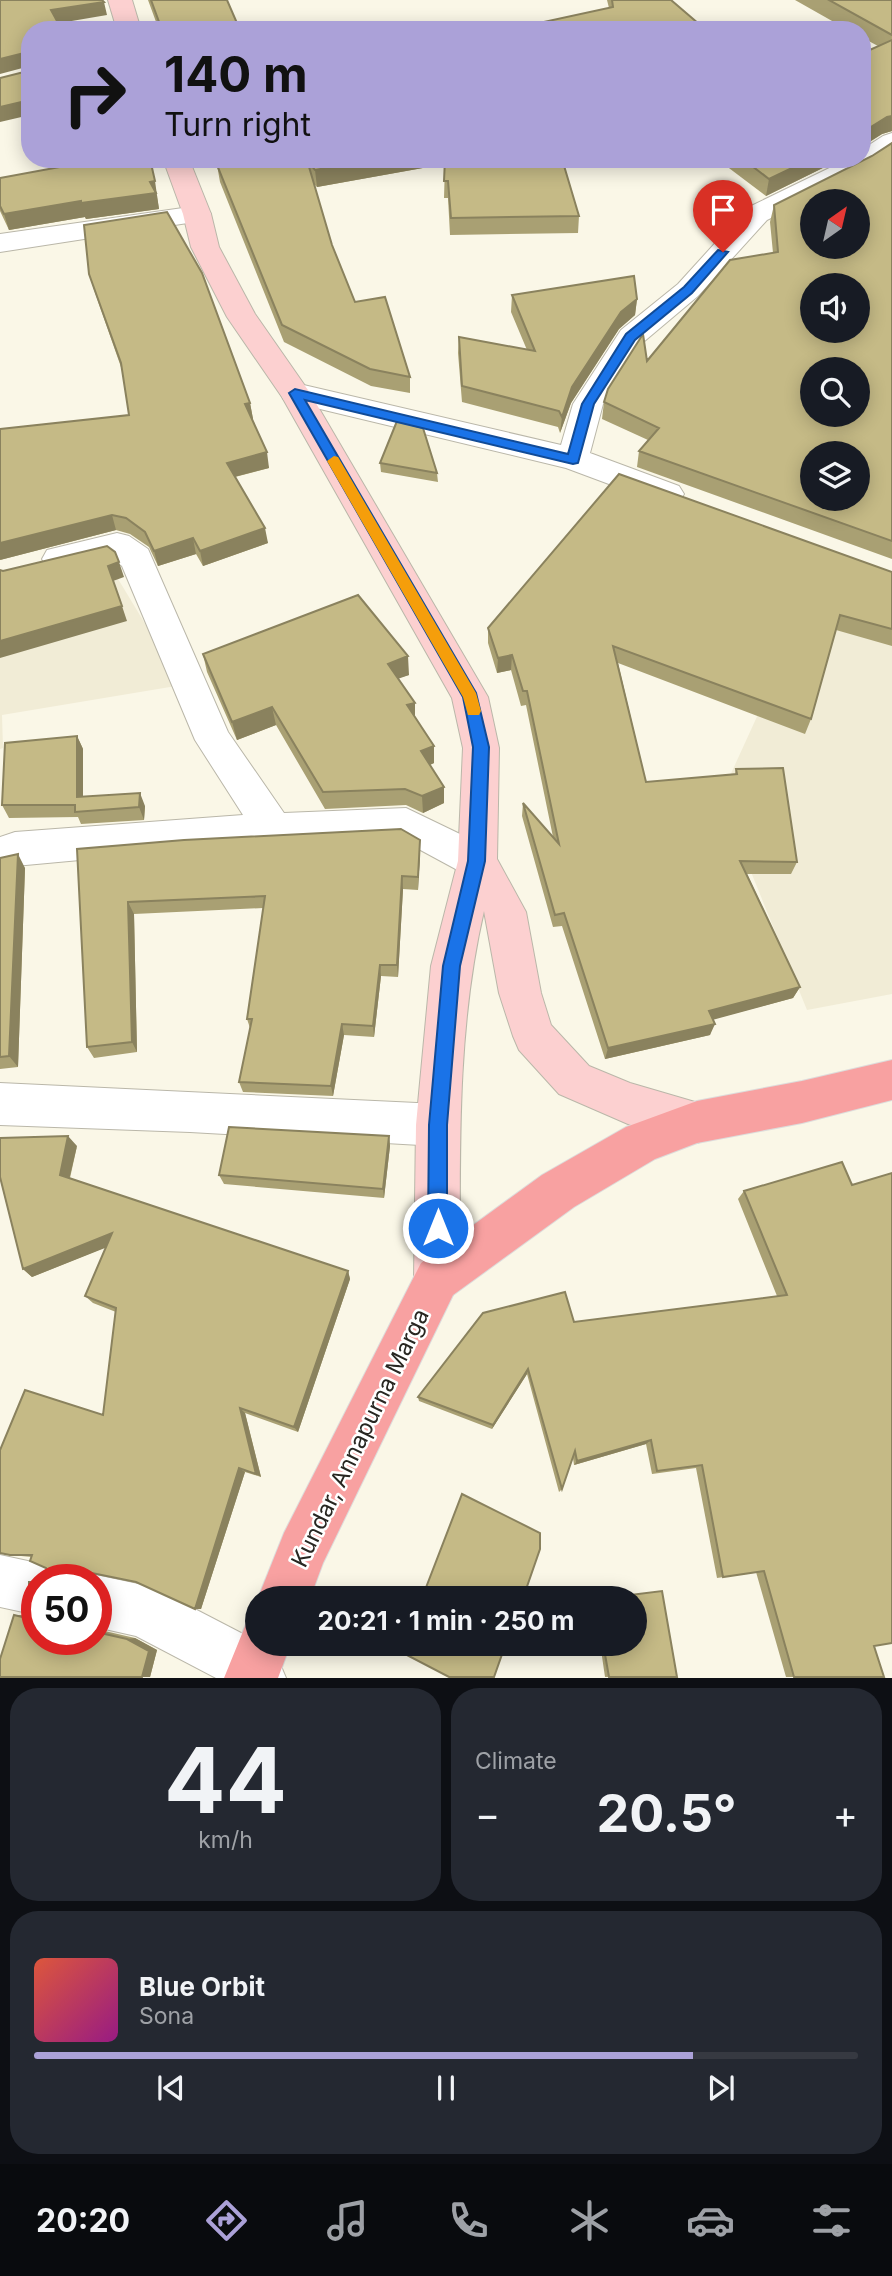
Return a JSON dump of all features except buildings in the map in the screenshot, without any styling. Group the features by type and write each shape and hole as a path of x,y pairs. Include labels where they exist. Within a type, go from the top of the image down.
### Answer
{"main road":[{"path":"120,0 126,21"},
{"path":"179,168 197,214 205,247 242,317 295,393 470,697 481,747 477,861 451,966 438,1125 437,1279"},
{"path":"477,861 506,912 520,993 534,1035 574,1080 628,1103 697,1122"},
{"path":"437,1279 558,1191 642,1142 697,1122 802,1102 892,1080"},
{"name":"Kundar, Annapurna Marga","path":"289,1586 302,1552 437,1279"}],"street":[{"path":"871,155 892,141"},
{"path":"573,460 588,404 631,337 688,290 757,214 851,168"},
{"path":"0,243 197,214"},
{"path":"295,393 573,460 701,506"},
{"path":"24,567 117,545 136,558 213,740 275,831"},
{"path":"0,854 15,849 188,834 406,824 477,861"},
{"path":"0,1104 190,1111 438,1125"},
{"path":"0,1581 21,1586"},
{"path":"112,1604 143,1611 257,1667"}],"shaded area":[{"path":"103,554 182,685 2,715 3,748 0,749 0,585"},
{"path":"812,578 892,606 892,994 807,1010 740,845 723,791 771,686"}],"slow traffic":[{"path":"334,461 470,697 473,711"}],"route":[{"path":"438,1228 438,1125 451,966 477,861 481,747 470,697 295,393 573,460 588,404 631,337 688,290 723,252"}]}
